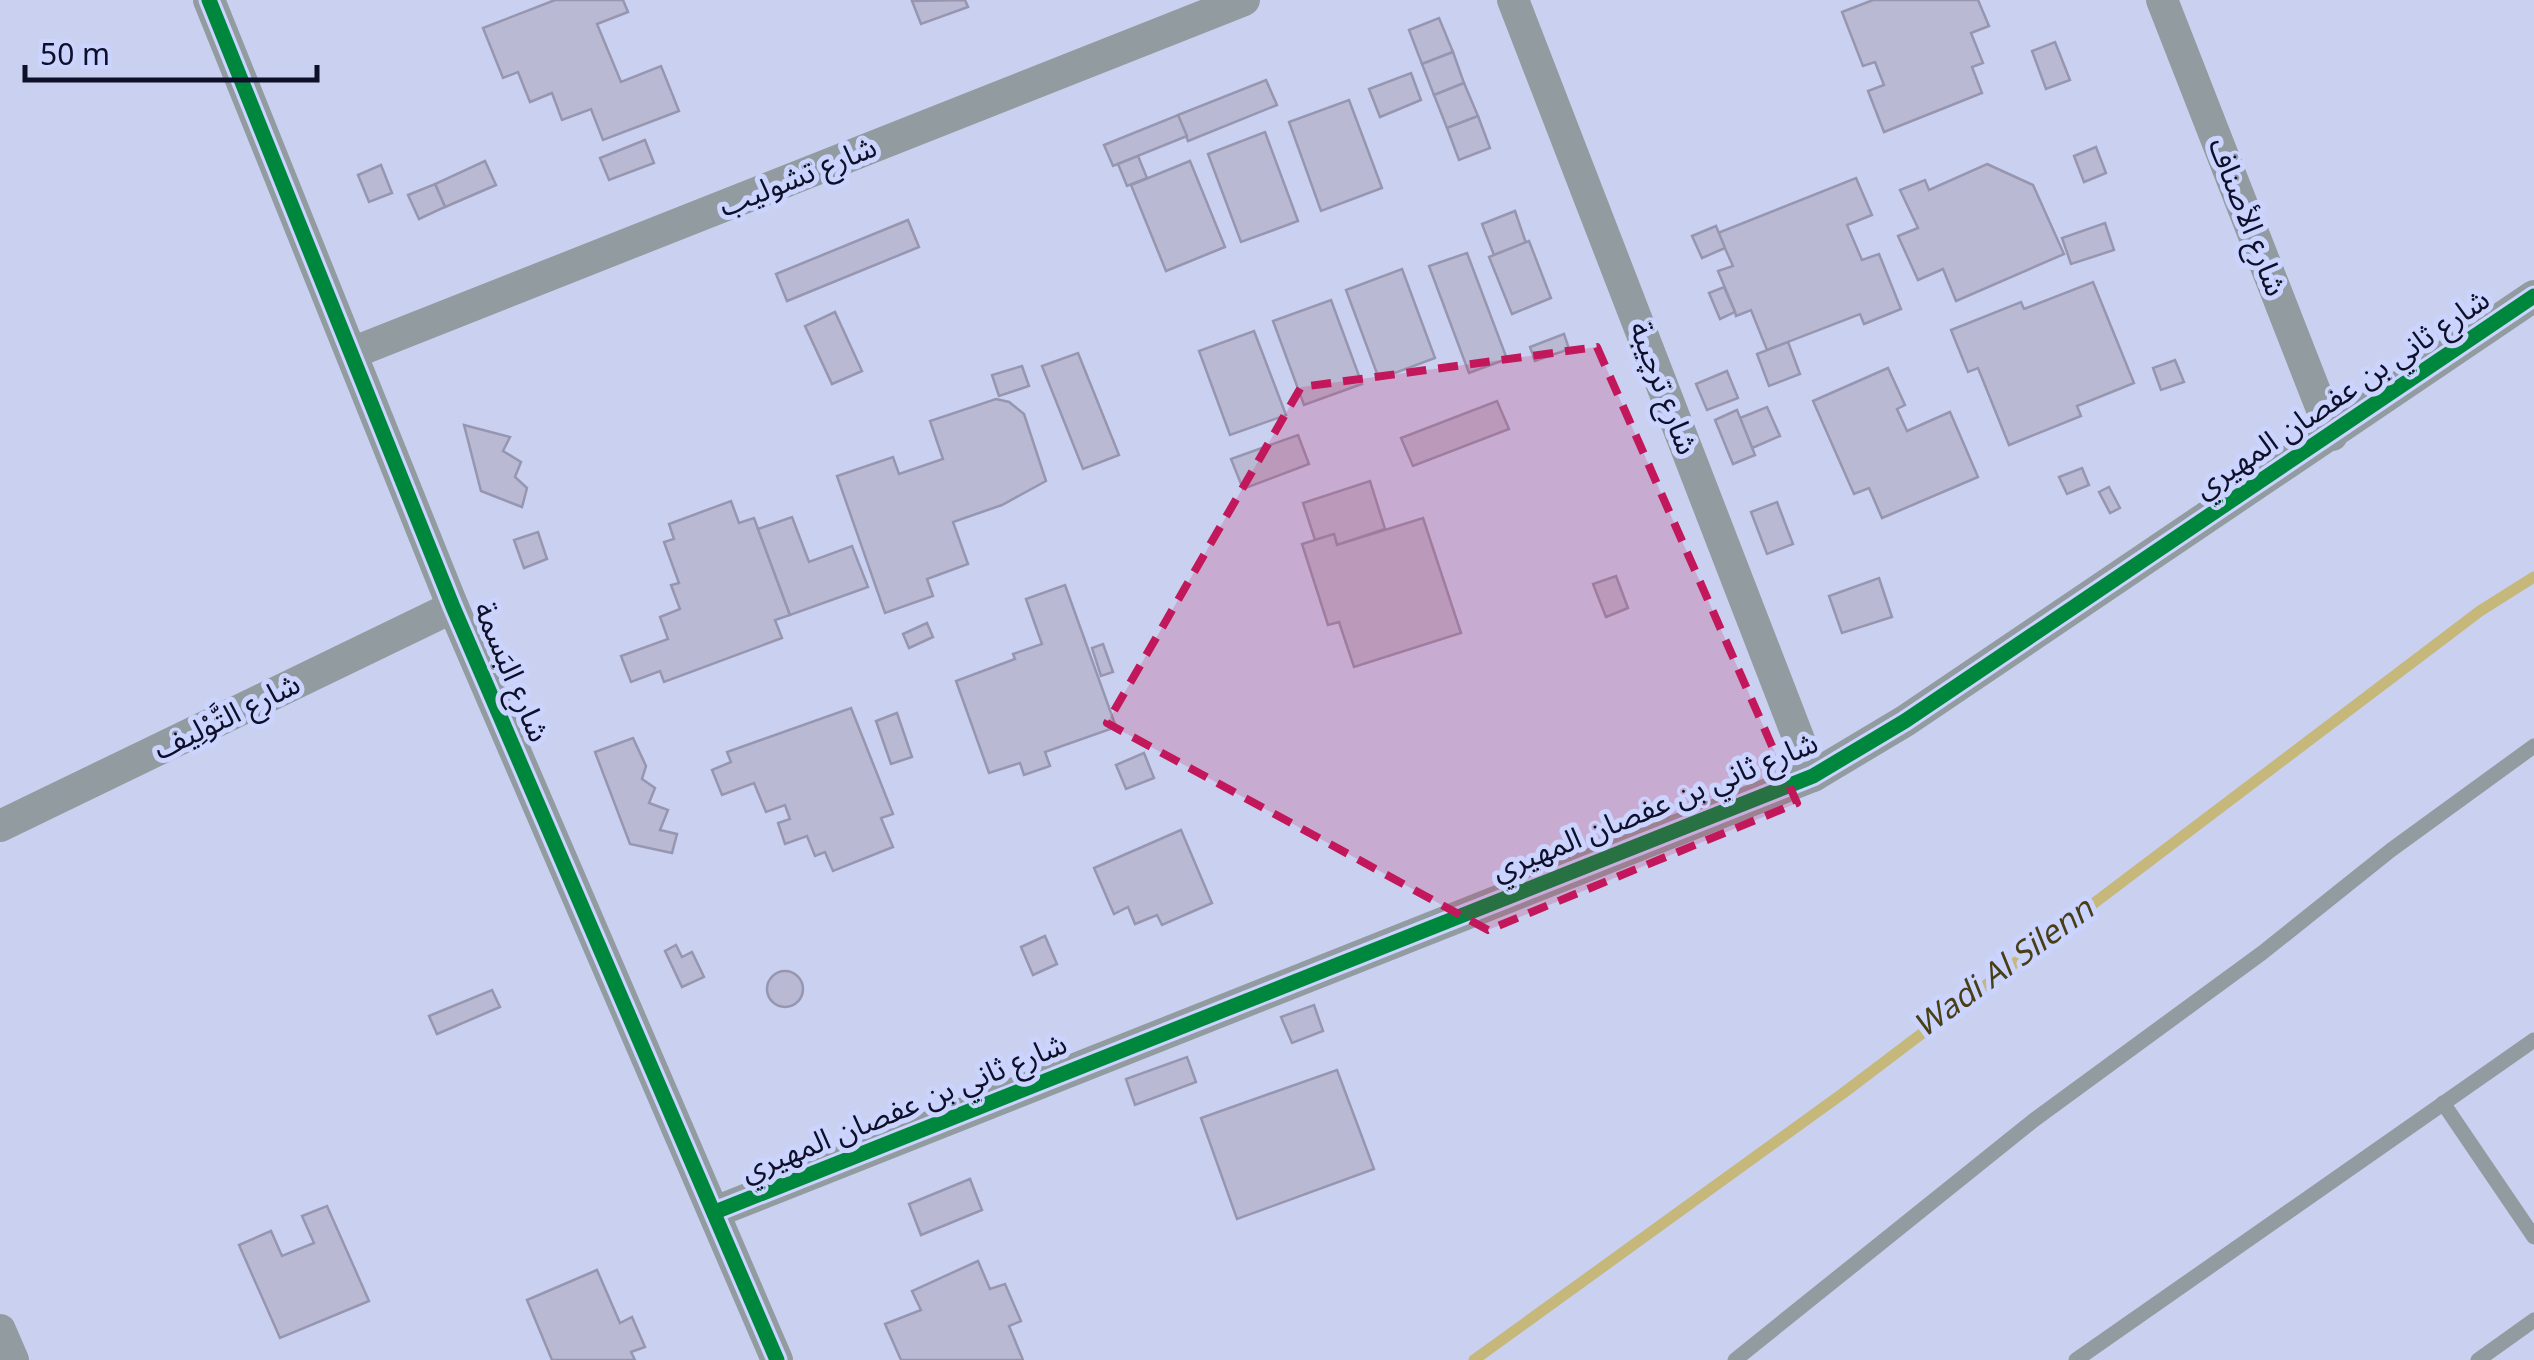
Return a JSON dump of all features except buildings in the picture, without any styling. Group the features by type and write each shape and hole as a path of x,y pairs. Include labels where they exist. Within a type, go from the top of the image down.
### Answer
{"street":[{"name":"شارع البَسمة","path":"210,0 453,608 777,1360"},
{"name":"شارع تشوليب","path":"352,353 1244,0"},
{"name":"شارع ترچيبة","path":"1514,0 1813,776"},
{"name":"شارع الأصناف","path":"2162,0 2332,434"},
{"name":"شارع ثاني بن عفصان المهيري","path":"715,1212 1813,776 1890,730 2534,296"},
{"name":"شارع التَّوْلِيف","path":"0,826 453,608"},
{"path":"0,1330 13,1360"}],"lane":[{"path":"1735,1360 2034,1120 2534,746"},
{"path":"2076,1360 2534,1040"},
{"path":"2444,1103 2534,1237"},
{"path":"2478,1360 2534,1320"}],"highlighted area":[{"path":"1597,347 1797,803 1488,930 1107,723 1301,387"}],"waterway":[{"name":"Wadi Al Silenn","path":"1474,1360 1842,1094 2480,611 2534,577"}],"cycle path":[{"path":"209,0 453,607 777,1360"},
{"path":"715,1212 1813,776 1905,721 2534,296"}]}
